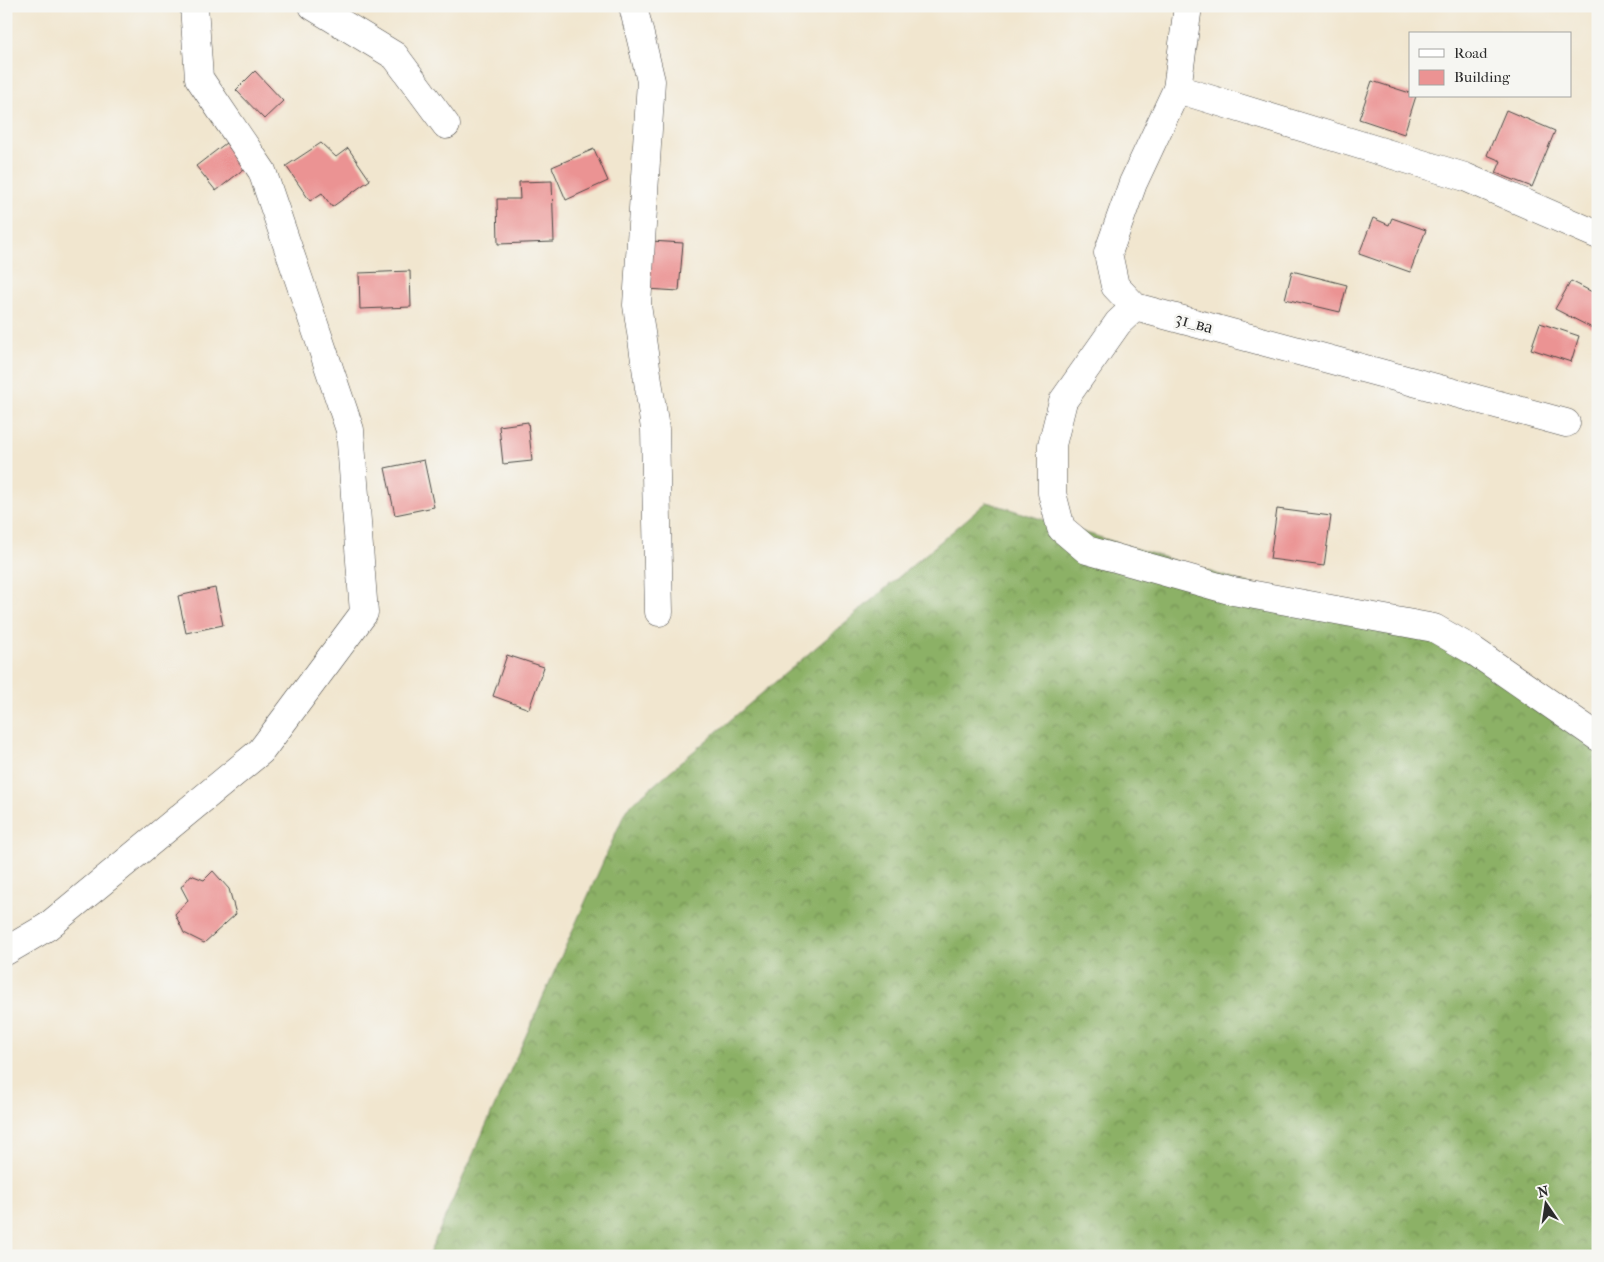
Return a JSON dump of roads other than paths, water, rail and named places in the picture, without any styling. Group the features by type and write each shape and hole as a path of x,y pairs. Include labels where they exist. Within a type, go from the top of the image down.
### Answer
{"street":[{"path":"6,951 47,927 261,751 364,614 350,430 262,171 199,78 194,6"},
{"path":"313,6 395,56 446,125"},
{"path":"633,6 651,81 637,306 655,429 659,612"},
{"path":"1188,6 1177,89 1134,183 1108,253 1115,286 1135,307 1118,323 1063,401 1052,445 1052,494 1061,528 1088,550 1233,591 1434,628 1474,651 1598,737"},
{"path":"1177,89 1465,177 1598,235"},
{"name":"31_ва","path":"1135,307 1566,423"}]}
